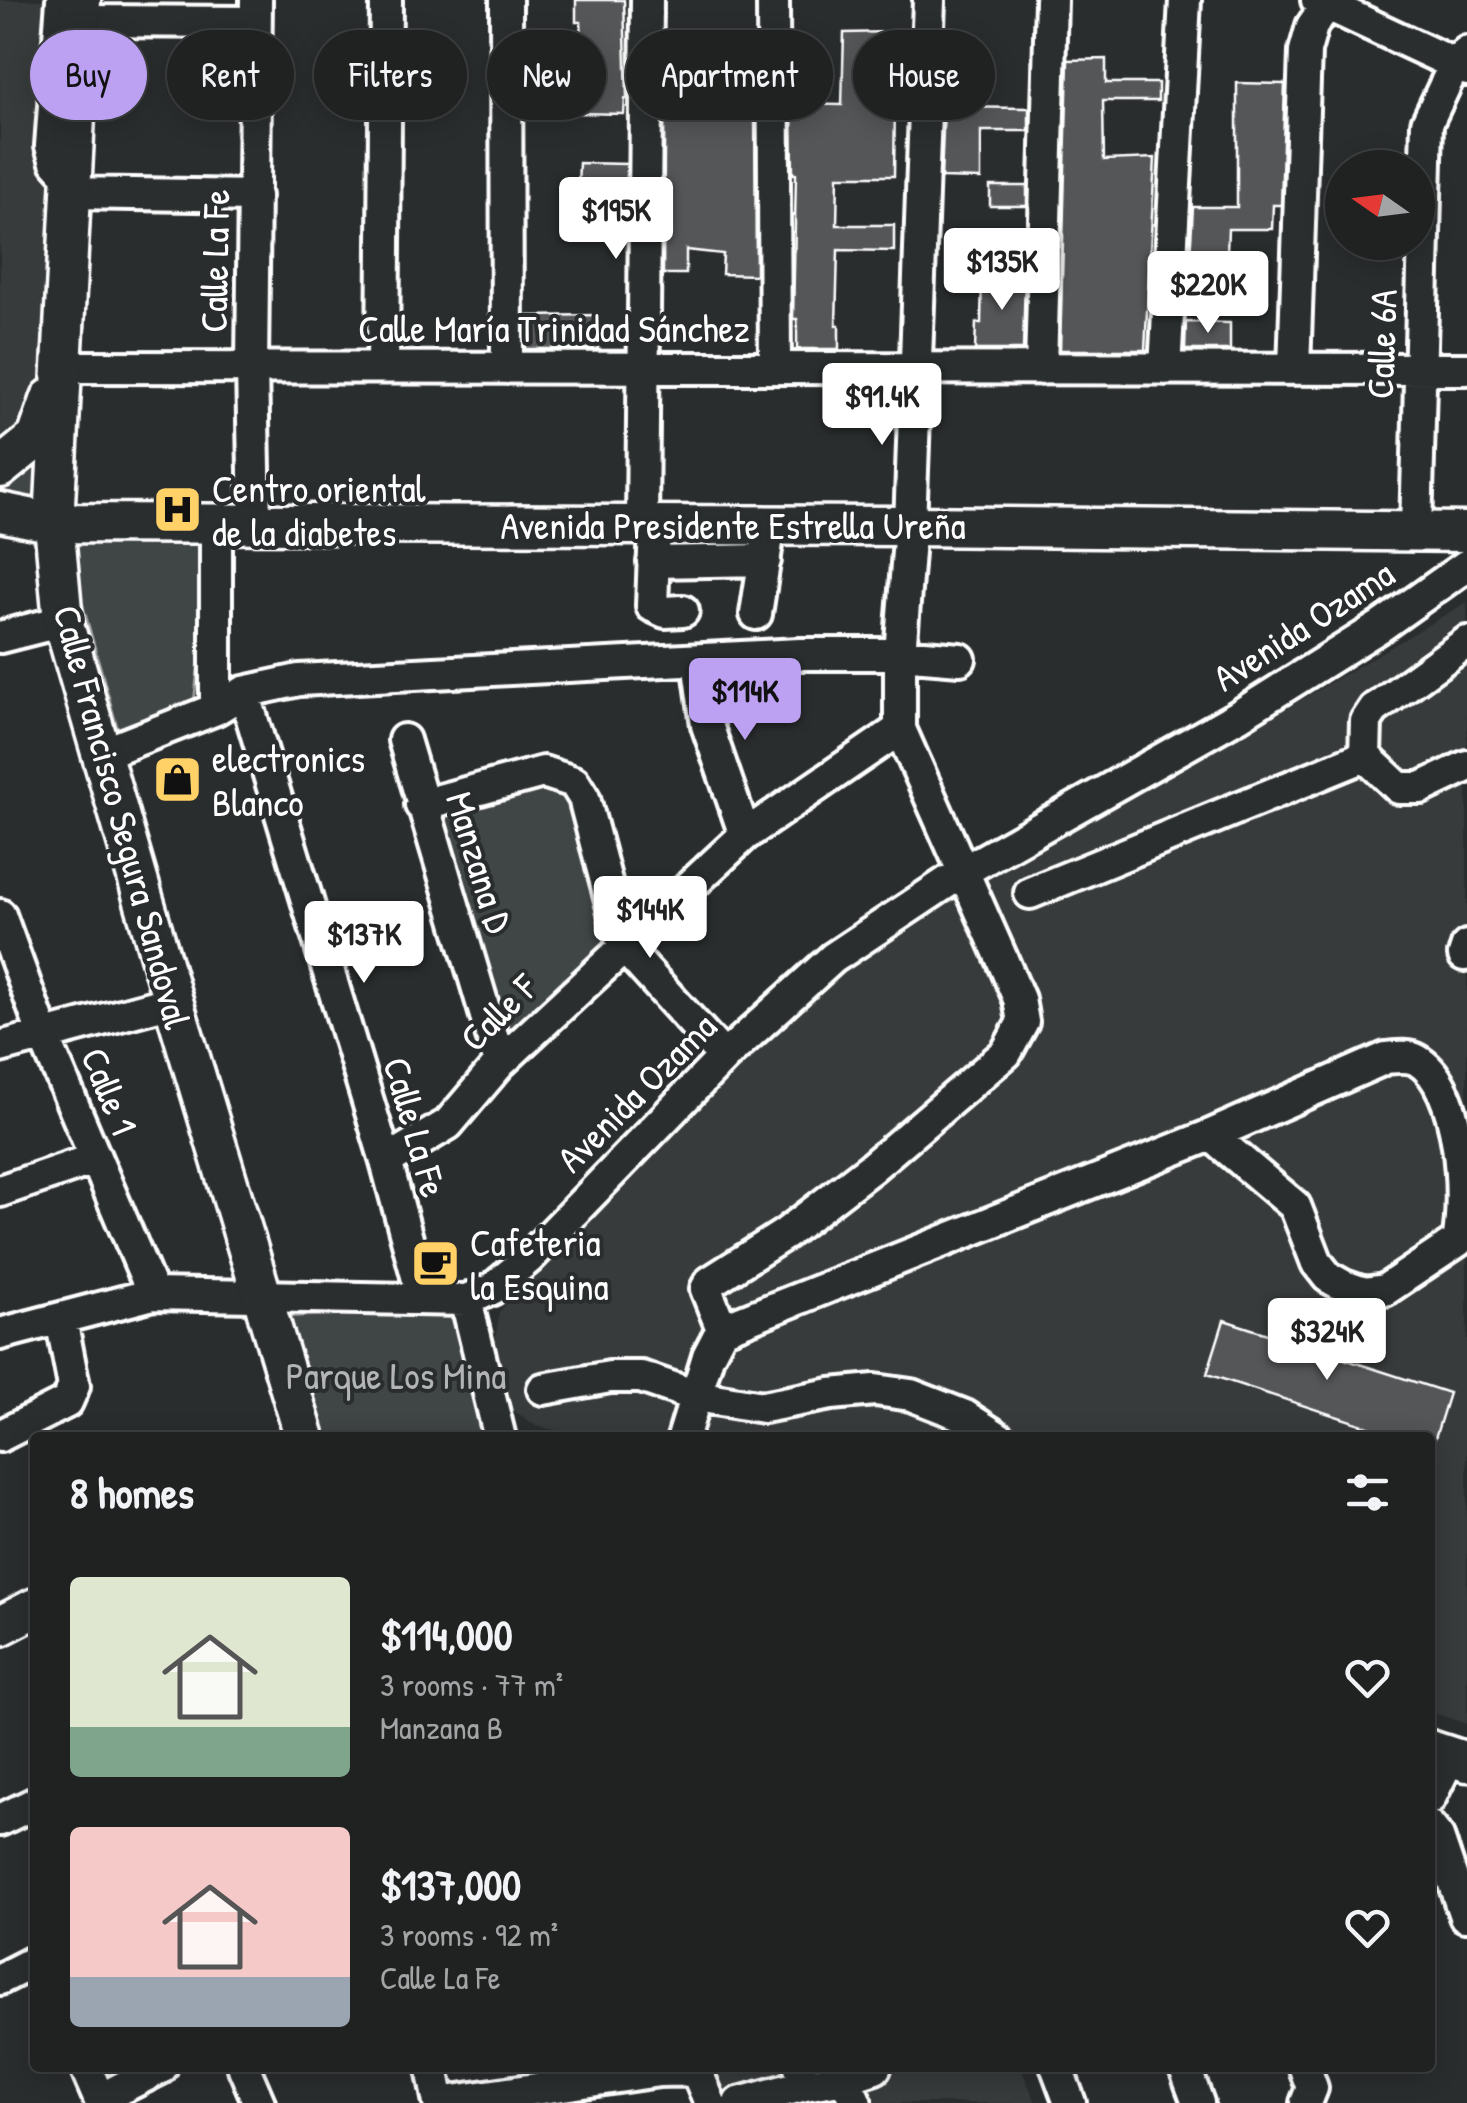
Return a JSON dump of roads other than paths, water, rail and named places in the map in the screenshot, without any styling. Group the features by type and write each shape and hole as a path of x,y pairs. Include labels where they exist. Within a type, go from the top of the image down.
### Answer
{"main road":[{"name":"Calle Francisco Segura Sandoval","path":"74,7 73,187 54,524 64,621 303,1432"},
{"path":"0,468 37,438 61,367"},
{"name":"Avenida Presidente Estrella Ureña","path":"0,512 54,524 255,522 767,543 910,526 1467,532"},
{"path":"0,529 37,556 64,621"},
{"path":"0,1626 30,1611"}],"street":[{"path":"383,368 386,0"},
{"path":"506,0 507,368"},
{"path":"647,0 646,368 652,606 665,612 683,611"},
{"path":"773,0 775,368"},
{"path":"722,1329 706,1289 710,1282 785,1234 871,1168 1006,1053 1024,1022 1024,1012 900,729 900,654 910,526 930,0"},
{"path":"1040,369 1051,0"},
{"path":"1165,369 1185,0"},
{"path":"1294,369 1303,71 1312,26 1324,2 1463,62"},
{"path":"74,7 256,11"},
{"name":"Calle La Fe","path":"255,522 252,368 256,11"},
{"name":"Calle 6A","path":"1416,530 1427,123 1463,62"},
{"path":"73,187 255,196"},
{"name":"Calle María Trinidad Sánchez","path":"61,367 1467,369"},
{"path":"216,524 216,709"},
{"path":"756,614 767,543"},
{"name":"Avenida Ozama","path":"466,1300 492,1290 528,1259 724,1057 832,958 964,871 1238,716 1381,626 1467,565"},
{"path":"0,637 64,621"},
{"path":"1364,756 1366,721 1374,709 1467,642"},
{"path":"101,754 216,709 244,692 299,680 800,654 900,654 960,659"},
{"path":"698,661 707,725 745,835"},
{"name":"Calle La Fe","path":"244,692 386,1161 423,1298"},
{"name":"Calle F","path":"386,1161 448,1124 500,1063 745,835 900,729"},
{"name":"Manzana D","path":"404,740 500,1063"},
{"path":"1364,756 1399,788 1421,788 1467,766"},
{"path":"1030,893 1364,756"},
{"path":"421,805 542,772 574,782 584,798 623,946 724,1057"},
{"name":"Calle 1","path":"0,915 43,1034 154,1294"},
{"path":"0,1047 173,1001"},
{"path":"685,1432 708,1356 722,1329 1211,1134 1386,1058 1403,1056 1417,1060 1443,1087 1460,1138 1466,1213 1458,1241 1385,1290 1364,1293 1344,1286 1328,1277 1317,1264 1294,1206 1211,1134"},
{"path":"0,1191 94,1159"},
{"path":"0,1334 154,1294 466,1300 499,1432"},
{"path":"0,1436 67,1402 72,1395 74,1386 61,1319"},
{"path":"543,1388 610,1377 641,1377 696,1396 763,1407 875,1390 911,1395 965,1416 990,1432"},
{"path":"1435,1787 1449,1756"},
{"path":"0,1820 30,1805"},
{"path":"1435,1833 1465,1916"},
{"path":"0,1980 30,1964"},
{"path":"88,2072 100,2101 154,2072"},
{"path":"246,2072 259,2103"},
{"path":"433,2072 439,2103 601,2084 655,2072"},
{"path":"701,2072 710,2103"},
{"path":"739,2103 802,2076 851,2090 871,2072"},
{"path":"1058,2072 1070,2103"},
{"path":"1186,2072 1198,2103"},
{"path":"1306,2072 1312,2088 1306,2103"}],"place":[{"name":"Centro oriental de la diabetes","path":"177,510"},
{"name":"electronics Blanco","path":"177,780"},
{"name":"Cafeteria la Esquina","path":"435,1264"}],"park label":[{"name":"Parque Los Mina","path":"396,1375"}]}
